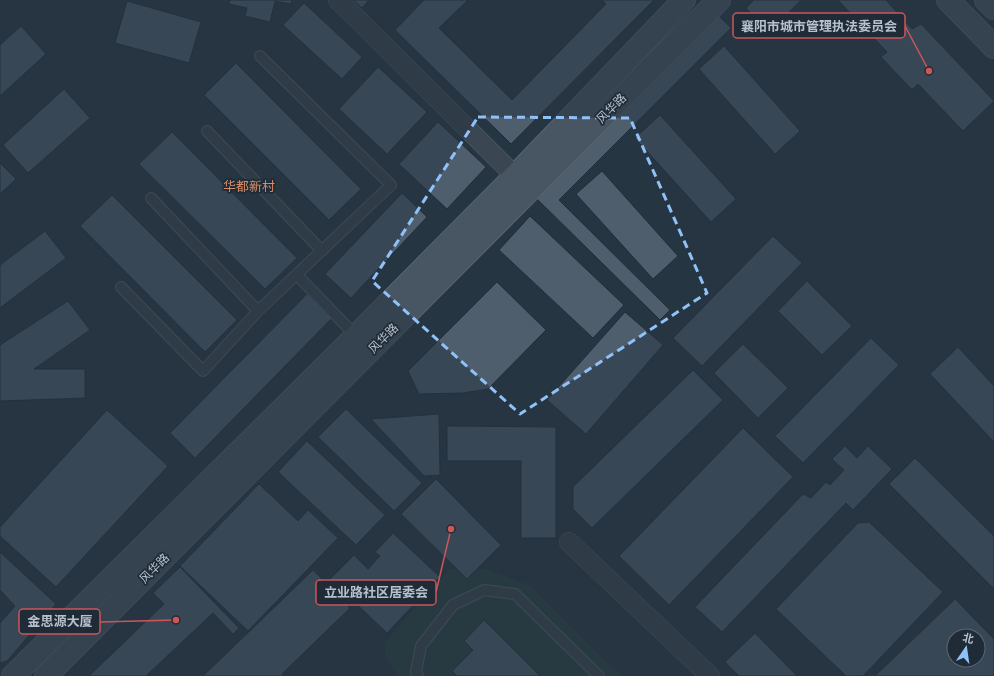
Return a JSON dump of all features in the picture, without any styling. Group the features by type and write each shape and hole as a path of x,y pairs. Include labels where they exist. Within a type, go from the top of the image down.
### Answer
{"street":[{"path":"338,0 515,176"},
{"name":"风华路","path":"13,676 515,176 684,0"},
{"name":"风华路","path":"46,676 719,0"},
{"path":"948,0 993,44"},
{"path":"986,0 994,8"},
{"path":"569,542 710,676"}],"lane":[{"path":"122,287 203,371 258,311 391,185 260,56"},
{"path":"207,131 322,251"},
{"path":"151,198 258,311"},
{"path":"297,274 356,336"},
{"path":"418,676 416,672 421,646 453,605 484,590 515,594 599,676"}],"highlighted area":[{"path":"478,117 630,118 707,293 520,414 372,281"}],"green space":[{"path":"449,569 485,569 529,585 621,676 398,676 385,658 385,642"}],"building":[{"path":"230,0 292,0 291,4 275,1 270,22 245,16 247,8 229,4"},
{"path":"353,0 369,0 362,8"},
{"path":"424,0 468,0 439,28 512,100 606,4 602,0 654,0 511,144 395,30"},
{"path":"754,0 801,0 770,32 746,8"},
{"path":"838,0 886,0 912,29 921,24 994,101 963,131 918,84 912,90 881,57 887,52"},
{"path":"127,1 201,22 189,63 115,43"},
{"path":"304,3 362,57 342,79 283,25"},
{"path":"718,15 731,28 559,200 670,310 660,320 536,198"},
{"path":"21,26 46,54 0,96 0,45"},
{"path":"724,46 800,131 775,154 699,69"},
{"path":"236,63 361,189 329,220 204,95"},
{"path":"378,67 427,112 387,154 339,109"},
{"path":"64,89 90,118 28,173 3,145"},
{"path":"660,115 736,199 711,222 635,138"},
{"path":"438,122 486,167 447,209 399,164"},
{"path":"172,132 297,258 265,289 139,164"},
{"path":"0,163 16,179 0,194"},
{"path":"602,171 678,256 653,279 576,194"},
{"path":"402,193 427,217 351,298 325,274"},
{"path":"112,195 237,320 205,352 80,226"},
{"path":"530,216 624,305 593,338 499,250"},
{"path":"45,231 66,258 0,308 0,265"},
{"path":"773,236 802,263 702,366 673,338"},
{"path":"807,281 852,326 822,355 778,311"},
{"path":"497,282 546,330 488,389 463,393 419,394 408,371"},
{"path":"307,294 332,318 195,458 170,433"},
{"path":"68,301 90,330 34,369 85,369 85,398 0,401 0,345"},
{"path":"625,312 663,345 586,434 547,400"},
{"path":"871,338 899,365 803,463 775,436"},
{"path":"743,344 788,388 758,418 714,373"},
{"path":"958,347 994,386 994,442 930,374"},
{"path":"693,370 723,400 592,528 573,509 573,487"},
{"path":"346,409 422,483 394,511 318,437"},
{"path":"107,410 168,466 56,587 0,536 0,527"},
{"path":"439,414 440,475 424,476 371,419"},
{"path":"447,426 556,427 556,538 521,538 521,461 447,461"},
{"path":"743,428 793,477 669,605 619,556"},
{"path":"307,441 385,515 356,545 278,472"},
{"path":"845,446 857,458 868,446 892,469 853,510 846,503 722,632 695,607 803,494 811,498 826,482 830,485 844,470 832,459"},
{"path":"915,458 994,536 994,589 889,484"},
{"path":"436,479 501,545 467,579 401,514"},
{"path":"259,484 298,521 308,510 338,538 248,631 180,566"},
{"path":"869,522 943,592 863,676 846,676 776,609 858,523"},
{"path":"393,533 440,577 387,633 330,579 354,555 368,569 380,556 375,552"},
{"path":"0,552 56,604 7,661 0,663 0,623 15,606 0,590"},
{"path":"180,567 239,628 233,634 213,613 146,676 89,676 164,604 153,593"},
{"path":"313,570 350,608 282,674 285,676 203,676"},
{"path":"955,599 983,628 946,628 946,668 986,668 986,631 994,639 994,676 875,676"},
{"path":"484,620 540,676 457,676 452,671 473,650 464,641"},
{"path":"755,633 797,676 739,676 725,662"}],"place":[{"name":"襄阳市城市管理执法委员会","path":"929,71"},
{"name":"立业路社区居委会","path":"451,529"},
{"name":"金思源大厦","path":"176,620"}],"district":[{"name":"华都新村","path":"249,186"}]}
